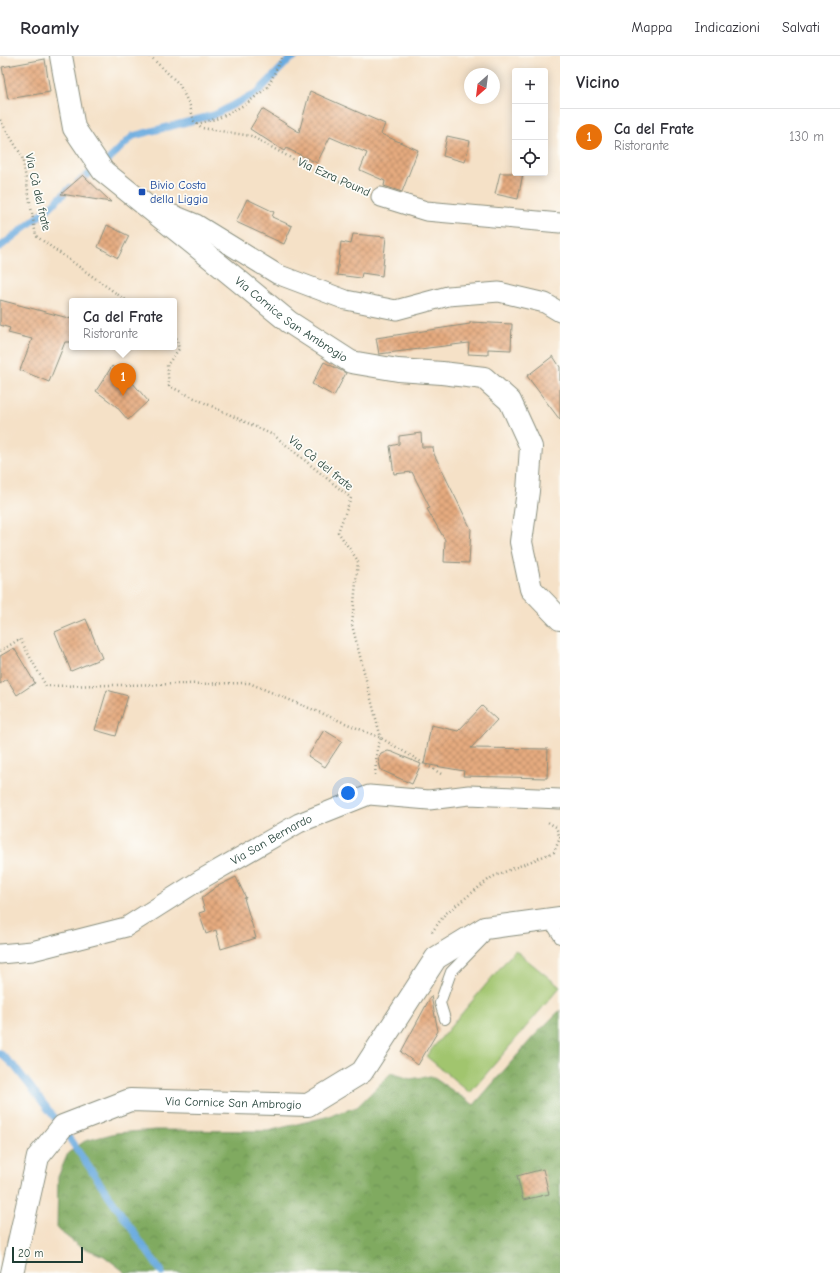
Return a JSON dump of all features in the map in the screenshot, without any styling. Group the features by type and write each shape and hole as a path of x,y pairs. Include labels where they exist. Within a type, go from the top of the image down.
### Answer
{"street":[{"name":"Via Cornice San Ambrogio","path":"61,56 74,128 103,171 289,322 351,362 398,370 484,378 510,401 531,447 528,491 521,542 531,589 560,619"},
{"name":"Via Ezra Pound","path":"381,197 426,211 560,223"},
{"name":"Via Cornice San Ambrogio","path":"142,202 196,224 277,274 346,300 396,310 448,296 499,292 545,303 560,312"},
{"name":"Via San Bernardo","path":"0,954 32,952 126,927 200,880 299,823 369,795 429,800 469,795 560,799"},
{"name":"Via Cornice San Ambrogio","path":"12,1273 38,1157 63,1126 130,1100 308,1106 362,1072 436,958 485,928 554,918"}],"lane":[{"path":"554,918 560,938"},
{"path":"445,1019 440,1003 451,972 480,941 504,925"}],"path":[{"path":"150,56 180,84 190,106 194,121 197,124 220,118 246,104 268,87 281,56"},
{"name":"Via Cà del frate","path":"0,120 22,156 36,236 123,298"},
{"name":"Via Ezra Pound","path":"197,124 202,128 251,136 302,164 342,183 381,197"},
{"name":"Via Cà del frate","path":"177,340 179,349 167,365 169,386 275,436 351,498 338,532 358,561 352,626 381,738"},
{"path":"0,651 20,639 46,686 249,683 381,738 438,772 469,795"},
{"path":"381,738 376,749 375,775 394,797"},
{"path":"430,935 445,914 492,877 554,852 560,838 556,827 544,819"}],"green space":[{"path":"515,950 560,987 470,1093 426,1056"},
{"path":"560,1010 560,1273 126,1273 104,1256 79,1246 57,1229 58,1177 68,1153 85,1141 116,1133 156,1130 268,1131 326,1117 357,1107 391,1073 410,1079 431,1076 474,1105 533,1037"}],"building":[{"path":"45,59 50,92 8,99 2,67"},
{"path":"310,91 385,124 381,134 418,150 402,192 384,186 385,181 360,170 367,153 330,137 317,163 286,148 284,151 250,129 262,109 299,132"},
{"path":"447,136 470,141 465,162 443,156"},
{"path":"500,173 512,173 512,176 522,176 518,199 495,194"},
{"path":"83,175 111,202 61,194"},
{"path":"247,199 274,212 272,217 292,226 284,244 236,222"},
{"path":"107,225 129,236 118,258 98,247"},
{"path":"353,234 386,237 382,276 362,273 361,278 337,275 341,242 351,244"},
{"path":"0,300 69,318 69,342 65,342 49,382 20,370 32,339 8,333 10,328 0,325"},
{"path":"470,322 512,324 511,350 488,349 488,355 468,354 469,343 379,354 376,338 470,324"},
{"path":"553,356 560,367 560,420 527,376"},
{"path":"324,362 346,373 334,396 312,384"},
{"path":"112,366 132,382 148,401 128,420 116,406 96,391"},
{"path":"421,433 422,447 433,447 434,454 471,529 469,563 444,562 445,540 427,509 430,508 412,472 394,474 390,446 399,444 399,436"},
{"path":"86,619 102,658 71,671 55,632"},
{"path":"14,648 35,683 17,695 7,679 0,684 0,656"},
{"path":"107,690 128,696 116,736 95,730"},
{"path":"482,706 497,720 471,748 548,749 547,778 463,776 464,771 424,764 431,725 458,731"},
{"path":"324,730 342,741 325,767 308,756"},
{"path":"388,751 421,764 412,784 381,770 378,759 381,754"},
{"path":"236,877 246,898 244,898 256,938 221,949 216,930 206,934 199,913 205,911 201,898 216,887"},
{"path":"431,996 438,1031 418,1065 401,1052"},
{"path":"543,1169 549,1194 523,1200 517,1176"}],"waterway":[{"path":"78,182 108,160 133,136 214,115 258,92 288,61 296,56"},
{"path":"0,247 47,210 70,188"},
{"path":"0,1053 15,1067 58,1122 162,1273"}],"place":[{"name":"Bivio Costa della Liggia","path":"142,192"},
{"name":"Ca del Frate","path":"123,396"}]}
